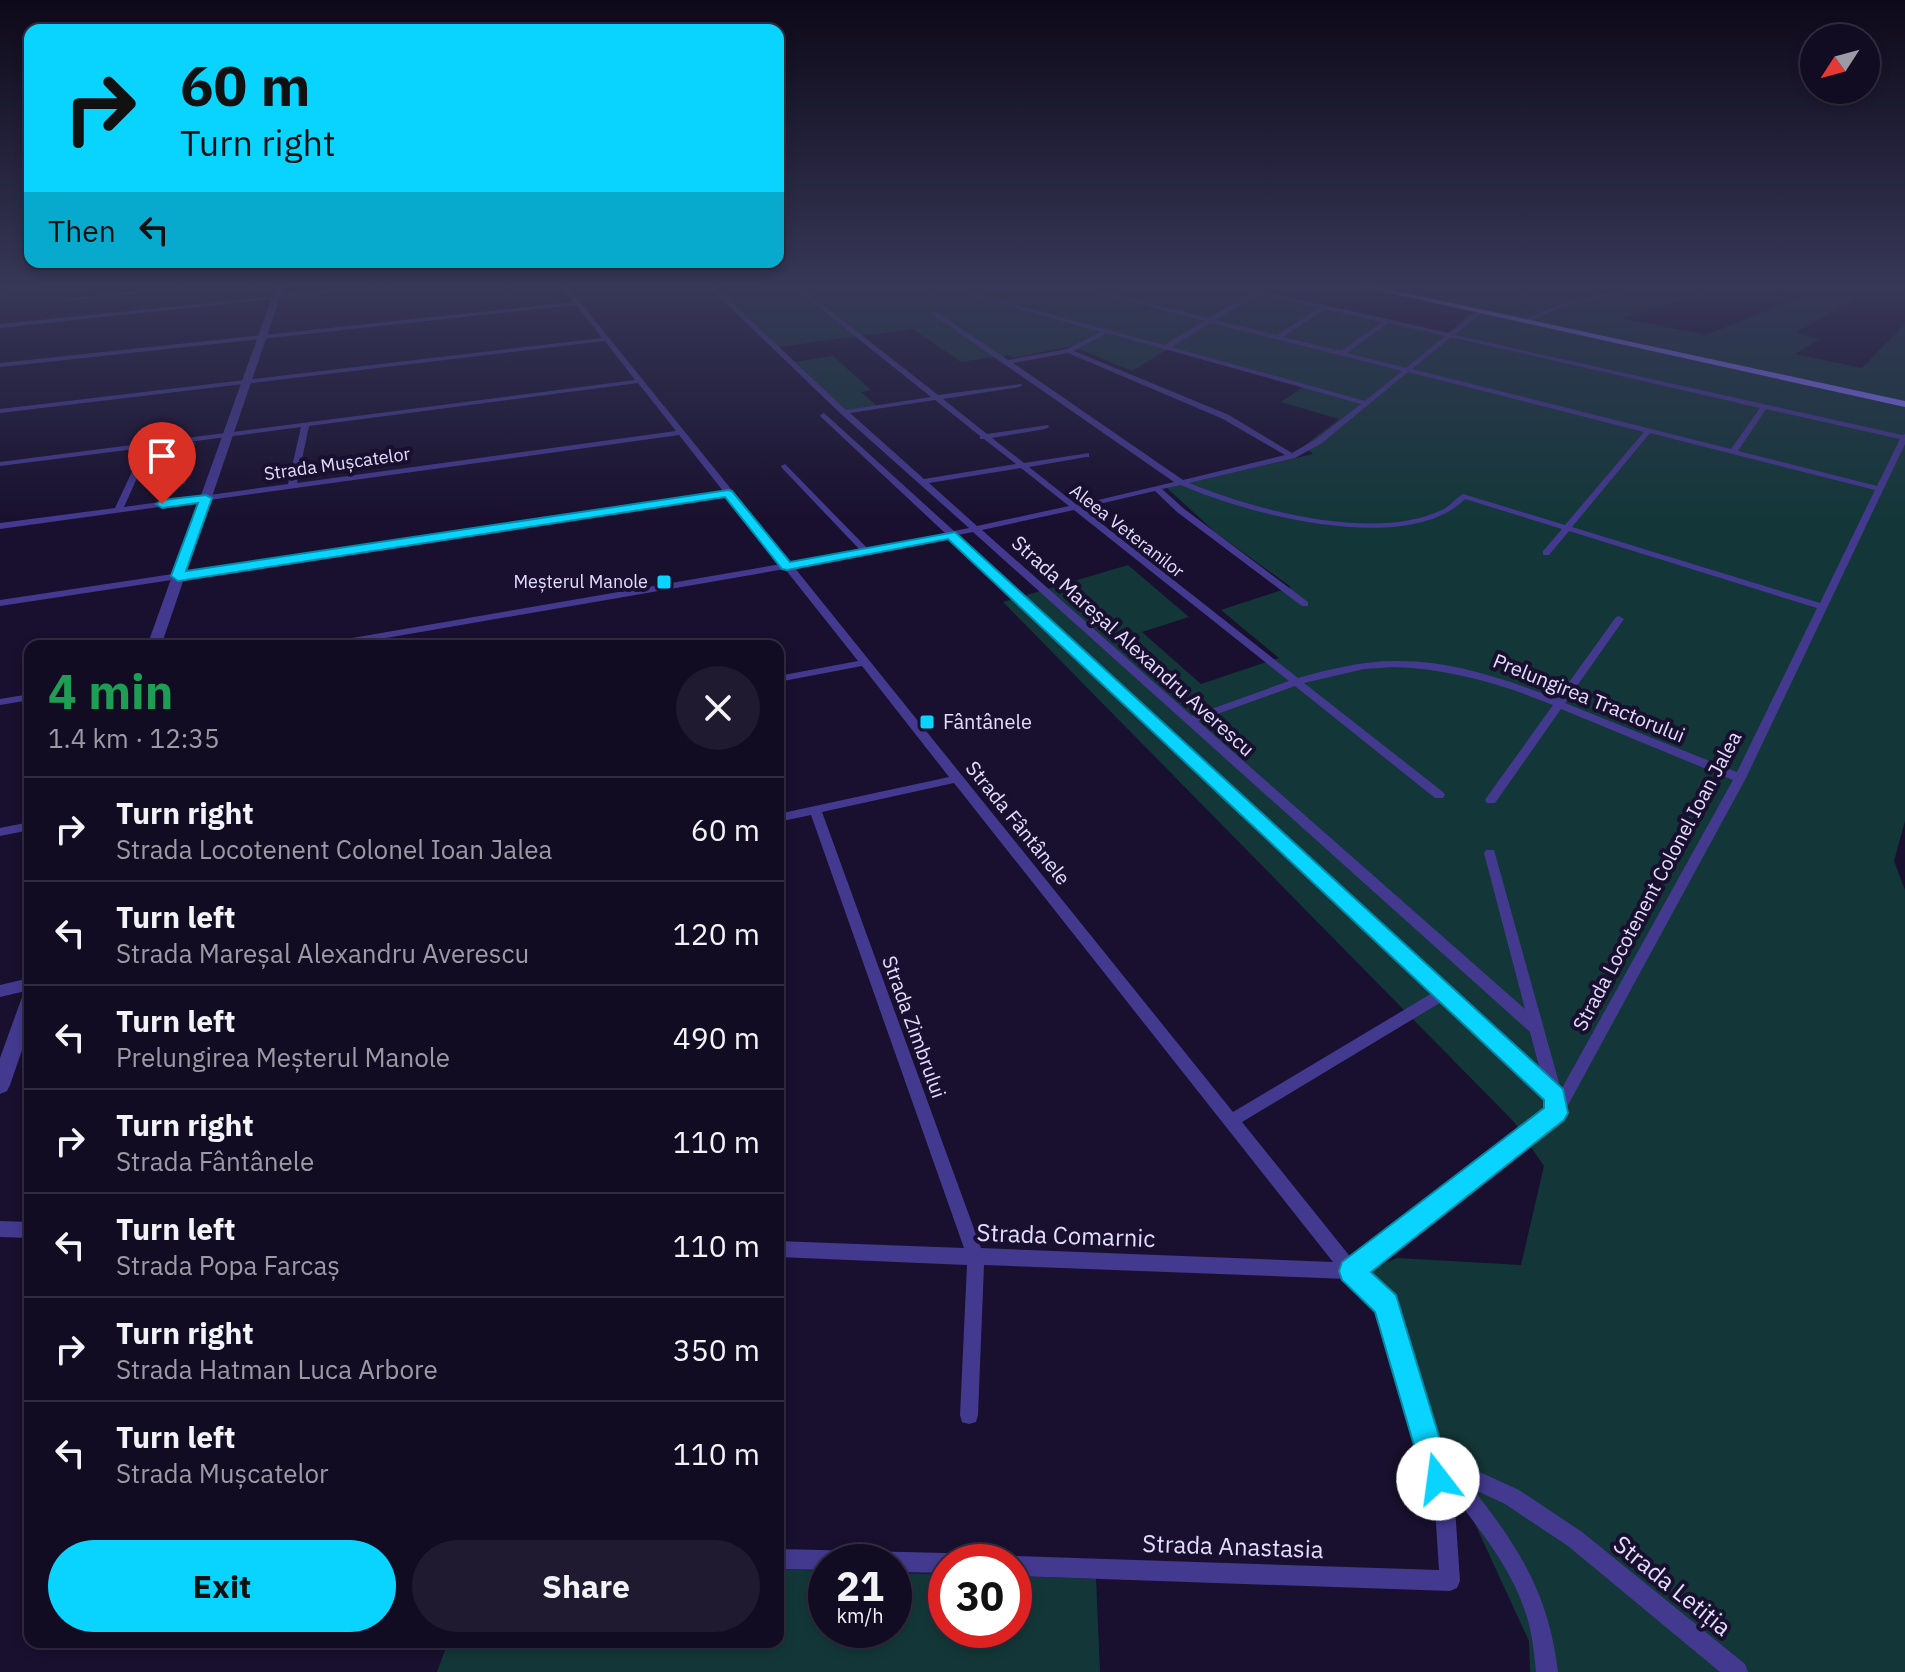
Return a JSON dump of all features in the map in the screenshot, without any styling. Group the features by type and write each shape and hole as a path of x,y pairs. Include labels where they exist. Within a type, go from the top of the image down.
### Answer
{"main road":[{"path":"1722,364 1905,404"}],"street":[{"path":"156,640 252,364"},
{"path":"0,411 391,364"},
{"name":"Strada Fântânele","path":"626,364 1351,1271 1386,1305 1445,1508 1450,1581"},
{"name":"Strada Mareșal Alexandru Averescu","path":"793,364 975,530 1537,1029"},
{"name":"Aleea Veteranilor","path":"892,364 1439,795"},
{"path":"1010,364 1181,482 1243,507 1300,519 1352,524 1423,520 1447,511 1463,496 1823,607"},
{"path":"1100,364 1226,417 1292,456"},
{"path":"1227,364 1366,403"},
{"path":"1388,364 1880,489"},
{"path":"358,640 866,552 1073,508 1292,456 1310,447 1414,364"},
{"path":"1579,364 1905,437"},
{"path":"0,464 640,381"},
{"path":"844,412 1019,385"},
{"path":"1733,452 1765,406"},
{"name":"Strada Mareșal Alexandru Averescu","path":"824,415 1445,993 1555,1104"},
{"path":"292,486 305,426"},
{"path":"983,437 1045,427"},
{"path":"1546,553 1649,430"},
{"name":"Strada Mușcatelor","path":"0,526 679,433"},
{"name":"Strada Locotenent Colonel Ioan Jalea","path":"1351,1271 1555,1104 1740,778 1905,437"},
{"path":"118,510 148,446"},
{"path":"922,482 1086,455"},
{"path":"785,466 866,552"},
{"path":"1156,488 1180,510 1305,604"},
{"path":"0,603 728,493"},
{"path":"1491,800 1619,619"},
{"path":"784,678 863,663"},
{"name":"Prelungirea Tractorului","path":"1190,720 1293,681 1364,666 1423,665 1482,675 1740,778"},
{"path":"0,702 24,698"},
{"path":"784,817 957,779"},
{"name":"Strada Zimbrului","path":"815,810 976,1257"},
{"path":"0,832 24,827"},
{"path":"1490,853 1555,1104"},
{"path":"0,991 24,985"},
{"path":"1231,1121 1445,993"},
{"path":"0,1085 24,1017"},
{"path":"0,1229 24,1230"},
{"name":"Strada Comarnic","path":"784,1249 1351,1271"},
{"path":"969,1415 976,1257"},
{"path":"1430,1450 1508,1551 1523,1577 1547,1662"},
{"name":"Strada Letiția","path":"1430,1450 1466,1476 1512,1497 1575,1539 1737,1672"},
{"path":"784,1559 808,1560"},
{"name":"Strada Anastasia","path":"1032,1567 1450,1581"}],"green space":[{"path":"797,364 842,364 871,390 861,392 877,406 846,410"},
{"path":"1115,364 1143,364 1132,371"},
{"path":"1221,364 1843,364 1862,368 1866,364 1905,364 1905,821 1894,861 1905,890 1905,1672 1530,1672 1529,1641 1434,1435 1365,1272 1397,1258 1521,1265 1544,1166 1514,1122 1003,602 1128,565 1189,617 1142,632 1201,684 1279,658 1221,610 1291,587 1215,532 1167,488 1313,454 1304,446 1339,419 1281,402 1303,387"},
{"path":"196,442 188,462 144,467 153,447"},
{"path":"784,1569 808,1570 808,1648 912,1648 912,1573 928,1574 928,1648 1032,1648 1032,1577 1096,1579 1100,1672 437,1672 446,1648 784,1648"}],"building":[{"path":"192,461 184,483 164,485 173,464"}],"place":[{"name":"Meșterul Manole","path":"664,582"},
{"name":"Fântânele","path":"927,722"}],"route":[{"path":"162,504 206,498 178,576 728,493 787,566 951,535 1555,1096 1556,1113 1351,1271 1386,1305 1438,1479"}]}
